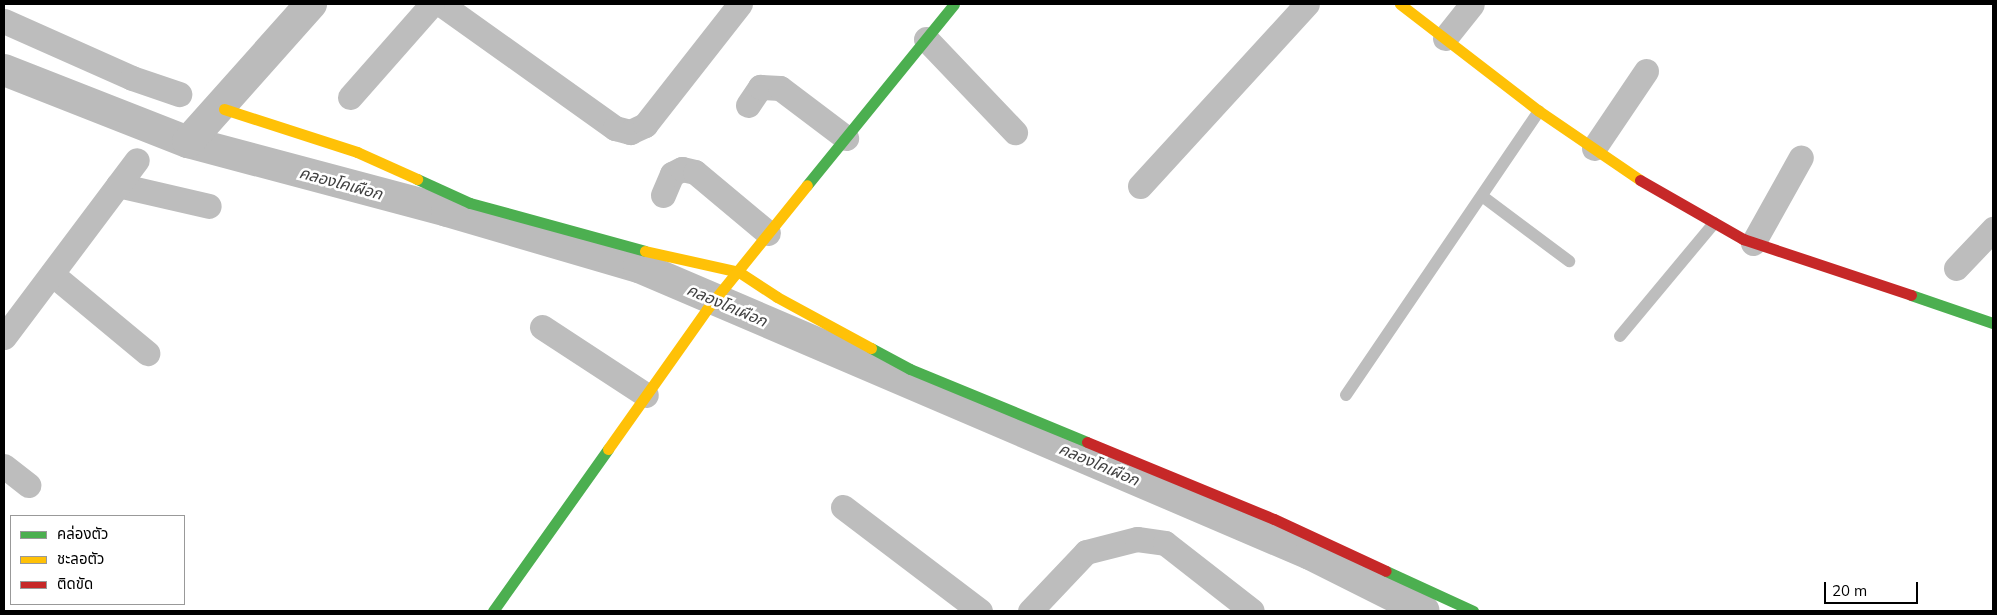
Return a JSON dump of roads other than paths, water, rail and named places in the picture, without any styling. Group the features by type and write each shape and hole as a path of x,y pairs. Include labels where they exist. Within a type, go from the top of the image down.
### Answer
{"street":[{"path":"350,97 432,4"},
{"path":"441,4 615,128 630,132 645,125 740,4"},
{"path":"492,611 707,309 954,4"},
{"path":"1140,186 1307,4"},
{"path":"1400,4 1539,111 1652,188 1714,223 1753,243 1993,323"},
{"path":"1444,38 1472,4"},
{"path":"4,21 132,78 179,94"},
{"path":"926,39 1016,132"},
{"path":"1594,148 1646,71"},
{"path":"748,105 760,87 780,88 846,138"},
{"path":"224,109 357,152 470,203 735,275 910,369 1274,519 1473,611"},
{"path":"1753,243 1801,158"},
{"path":"4,337 137,160"},
{"path":"663,195 672,174 682,169 695,172 768,233"},
{"path":"118,185 210,206"},
{"path":"1956,268 1993,229"},
{"path":"52,274 147,353"},
{"path":"542,327 646,395"},
{"path":"4,466 28,485"},
{"path":"843,507 980,611"},
{"path":"1030,611 1086,552 1137,539 1165,543 1252,611"}],"lane":[{"path":"1346,395 1539,111"},
{"path":"1482,196 1569,261"},
{"path":"1620,336 1714,223"}],"waterway":[{"path":"188,142 311,4"},
{"name":"คลองโคเผือก","path":"4,70 188,142 447,211 639,267 1310,554 1424,611"}]}
